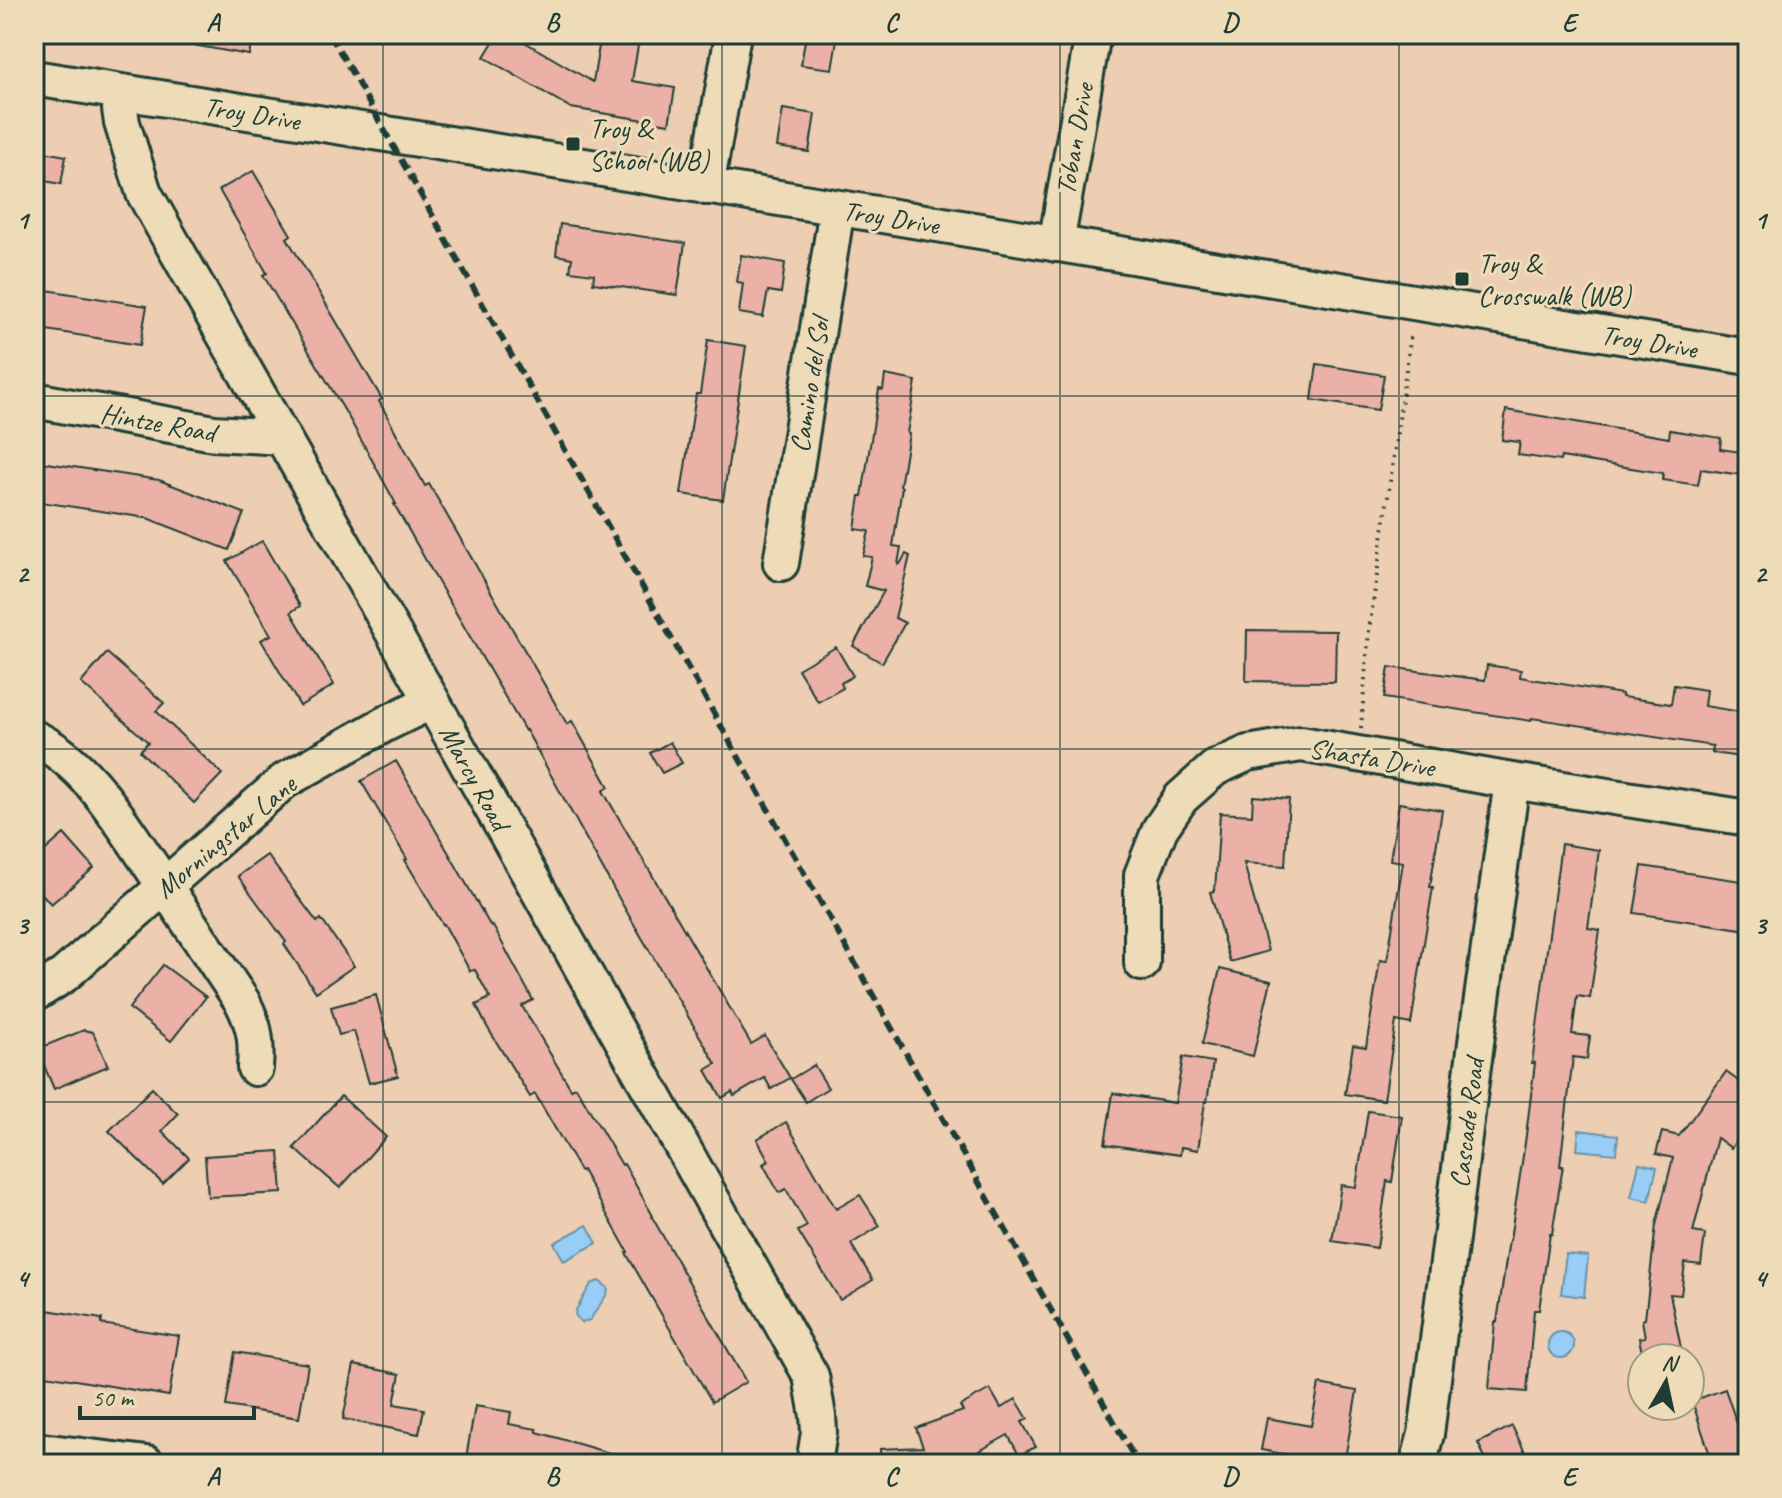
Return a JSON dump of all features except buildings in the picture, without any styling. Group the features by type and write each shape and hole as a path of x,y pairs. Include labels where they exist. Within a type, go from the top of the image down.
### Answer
{"street":[{"path":"706,187 733,34"},
{"name":"Toban Drive","path":"1056,244 1093,34"},
{"name":"Troy Drive","path":"34,78 1748,357"},
{"name":"Marcy Road","path":"124,93 120,109 122,123 144,193 811,1376 819,1432 814,1464"},
{"name":"Camino del Sol","path":"781,563 837,208"},
{"name":"Hintze Road","path":"34,400 214,433 282,437"},
{"name":"Morningstar Lane","path":"34,994 64,975 284,781 432,701"},
{"path":"34,738 57,751 91,782 130,833 243,1003 257,1044 255,1068"},
{"name":"Shasta Drive","path":"1142,963 1142,875 1160,829 1181,798 1215,768 1248,753 1301,744 1748,818"},
{"name":"Cascade Road","path":"1418,1464 1426,1434 1512,781"},
{"path":"34,1450 147,1464"}],"path":[{"path":"1359,754 1369,631 1411,334"}],"water":[{"path":"1579,1130 1618,1135 1616,1154 1577,1150"},
{"path":"1639,1163 1657,1167 1649,1201 1631,1197"},
{"path":"587,1225 597,1243 564,1261 554,1243"},
{"path":"1566,1254 1588,1256 1584,1297 1561,1294"},
{"path":"599,1281 608,1288 607,1294 590,1320 581,1323 576,1310 591,1284"},
{"path":"1561,1332 1570,1336 1574,1345 1570,1354 1561,1358 1552,1354 1548,1345 1552,1336"}],"railway":[{"path":"330,34 1138,1464"}],"place":[{"name":"Troy & School (WB)","path":"573,144"},
{"name":"Troy & Crosswalk (WB)","path":"1462,279"}]}
